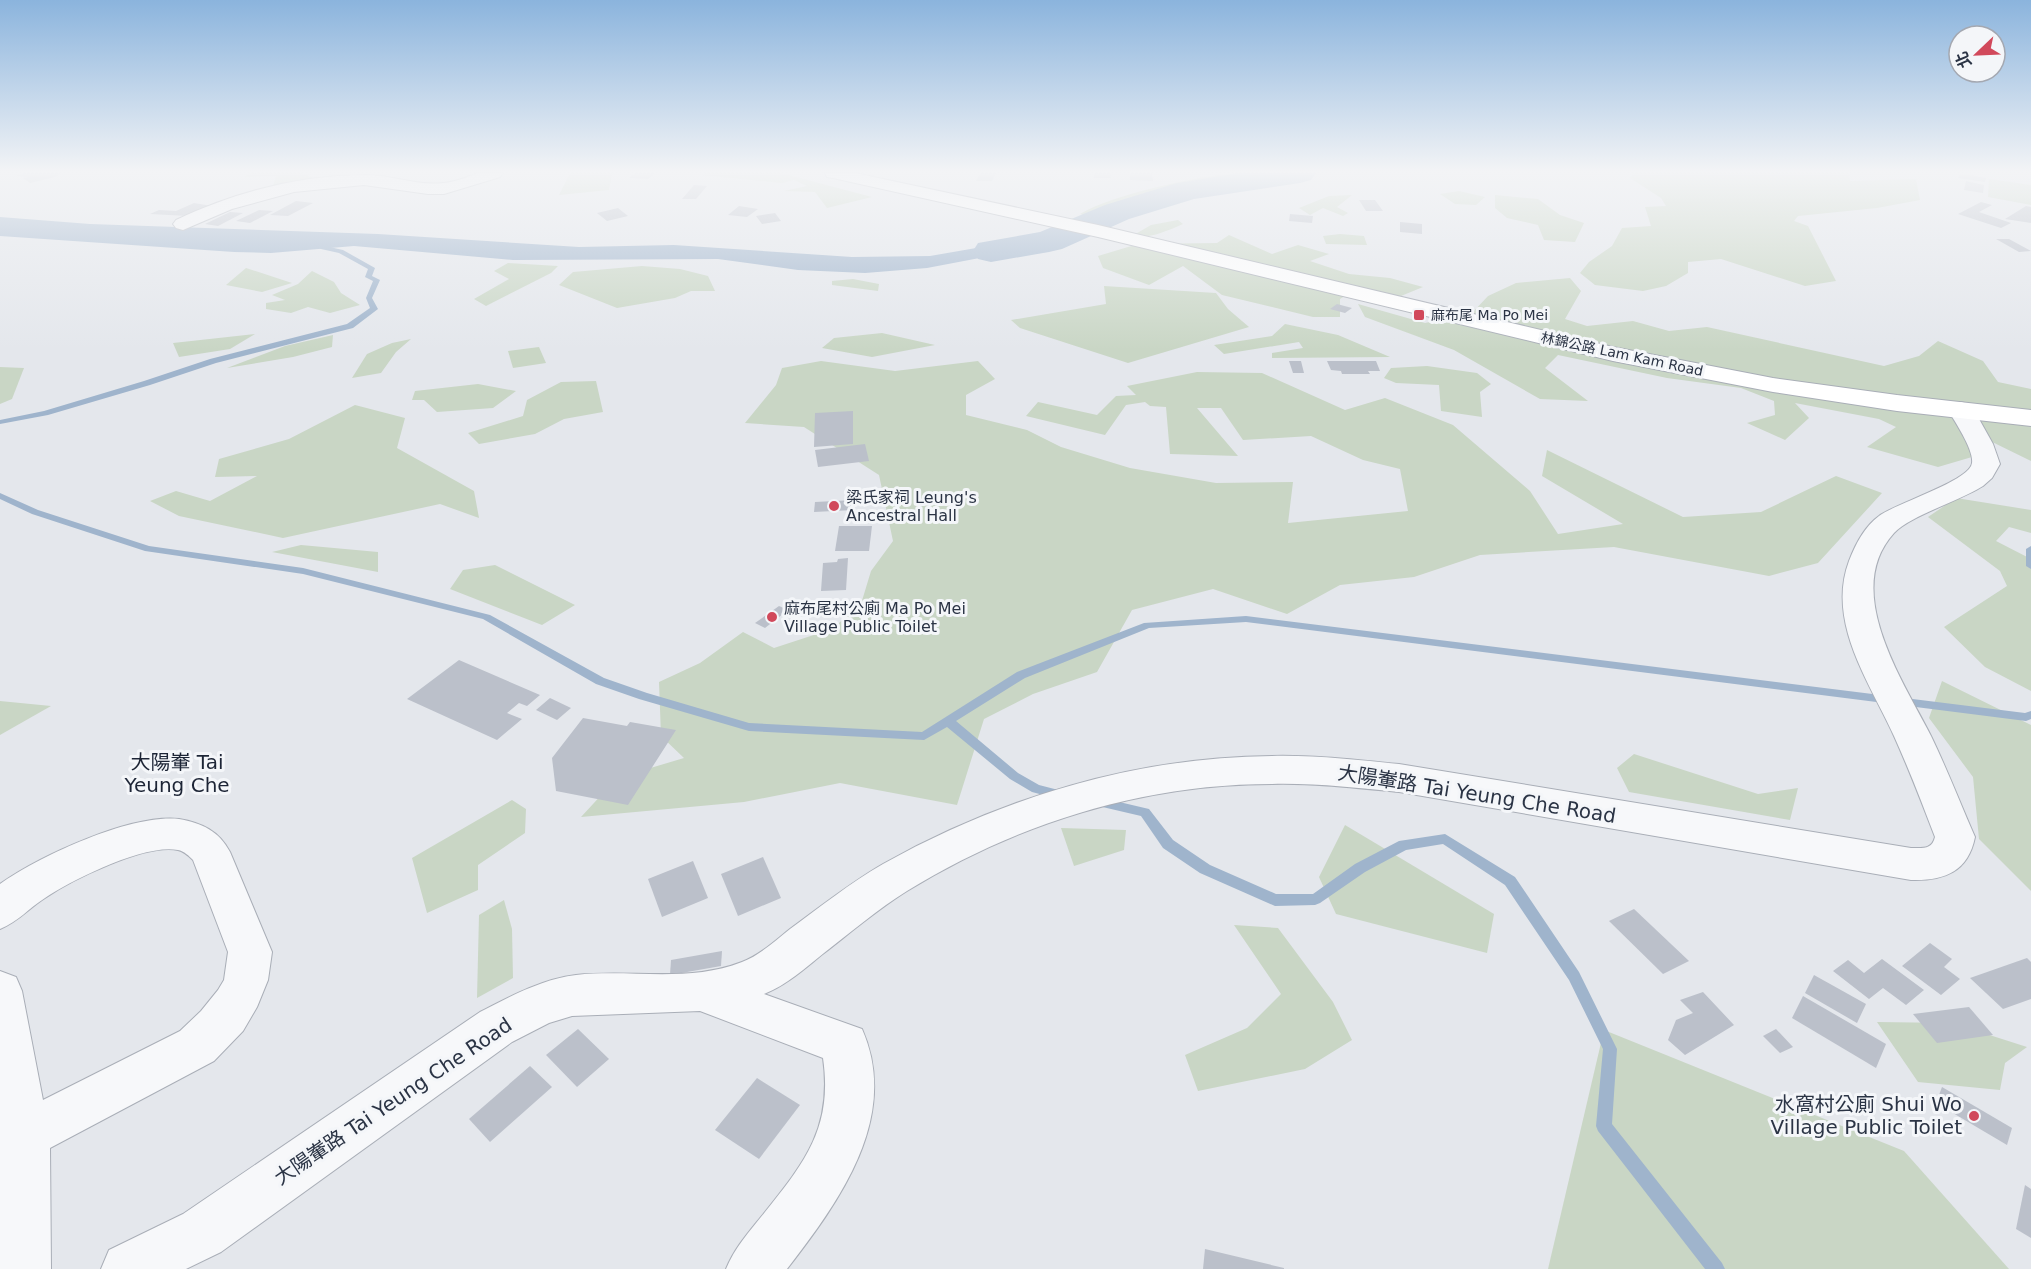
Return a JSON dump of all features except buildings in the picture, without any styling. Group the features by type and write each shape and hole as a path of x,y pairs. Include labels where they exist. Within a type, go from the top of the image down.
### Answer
{"main road":[{"name":"林錦公路 Lam Kam Road","path":"1103,232 1613,354 1773,385 2031,418"}],"street":[{"name":"大陽輋路 Tai Yeung Che Road","path":"128,1269 202,1233 496,1027 522,1013 573,996 703,992 746,981 772,969 854,904 895,877 1004,822 1089,794 1171,777 1255,770 1333,771 1388,777 1911,864 1927,864 1946,858 1954,848 1955,837 1913,736 1867,646 1858,594 1861,571 1877,534 1891,521 1971,481 1986,466 1985,457 1961,410"},
{"path":"0,911 23,889 46,876 138,838 176,834 203,843 210,852 250,952 251,966 239,997 214,1031 197,1046 25,1135"},
{"path":"0,991 25,1135 24,1269"},
{"path":"703,992 845,1044 851,1098 843,1135 824,1174 753,1269"}],"green space":[{"path":"1139,232 1162,232 1145,237 1132,236"},
{"path":"1541,232 1580,232 1575,242 1544,240"},
{"path":"1620,232 1811,232 1836,281 1805,286 1721,259 1688,262 1688,273 1666,286 1643,291 1595,285 1580,273 1589,262 1612,246"},
{"path":"1340,234 1364,236 1367,245 1326,244 1323,236"},
{"path":"1229,235 1272,254 1298,245 1329,254 1310,261 1349,274 1390,278 1423,287 1401,296 1356,289 1340,299 1340,317 1313,317 1222,295 1183,266 1149,285 1103,268 1098,256 1138,244 1217,243"},
{"path":"508,263 558,266 551,273 486,306 474,299 509,279 494,271"},
{"path":"642,266 680,269 708,276 715,291 691,291 675,298 617,308 559,285 573,272"},
{"path":"246,268 292,283 262,292 226,285"},
{"path":"312,271 334,282 341,293 360,305 330,313 308,307 291,313 266,309 266,303 285,300 272,295 298,284"},
{"path":"1570,278 1581,291 1565,319 1587,326 1633,321 1669,331 1707,327 1884,366 1919,356 1938,341 1983,361 1998,382 2031,389 2031,461 1982,437 1972,457 1938,467 1867,447 1896,427 1879,419 1795,403 1809,418 1785,440 1747,423 1775,415 1774,401 1741,388 1667,378 1558,355 1545,368 1588,401 1540,399 1454,350 1365,317 1358,304 1425,323 1472,313 1488,296 1516,283"},
{"path":"853,279 879,284 878,291 832,285 832,281"},
{"path":"1104,286 1216,293 1228,309 1249,327 1128,363 1020,328 1011,320 1106,304"},
{"path":"1285,324 1338,335 1390,357 1272,358 1272,353 1303,348 1299,342 1224,354 1214,345 1272,336"},
{"path":"882,333 935,345 872,357 822,348 834,338"},
{"path":"255,334 230,349 179,357 173,343"},
{"path":"333,335 332,347 293,357 227,368 285,346"},
{"path":"411,339 396,352 381,373 352,378 367,354 392,343"},
{"path":"539,347 546,363 513,368 508,351"},
{"path":"821,361 895,371 978,361 995,379 966,395 966,415 1027,430 1061,447 1130,468 1216,483 1293,482 1288,523 1408,511 1400,469 1363,460 1311,436 1243,440 1221,408 1197,408 1238,456 1170,454 1166,407 1150,406 1145,402 1126,405 1105,435 1026,416 1038,402 1097,415 1116,396 1136,395 1127,386 1197,372 1262,373 1345,410 1385,398 1453,425 1530,491 1558,534 1623,524 1542,476 1547,450 1683,517 1761,512 1836,476 1882,493 1818,563 1769,576 1614,547 1480,555 1414,577 1340,585 1287,614 1213,589 1132,610 1097,672 1033,694 984,719 957,805 840,783 744,802 581,817 617,778 684,758 661,736 659,682 700,663 743,632 774,648 832,629 861,604 871,571 893,541 879,475 804,427 745,423 776,385 782,368"},
{"path":"1427,366 1477,373 1491,384 1480,392 1482,417 1441,411 1439,385 1396,383 1384,378 1391,368"},
{"path":"0,367 24,368 12,399 0,404"},
{"path":"596,381 603,412 564,419 535,434 479,444 468,433 523,416 527,400 561,382"},
{"path":"478,384 516,391 493,408 437,412 424,400 412,400 415,391"},
{"path":"355,405 405,418 397,448 474,491 479,518 440,504 283,538 179,516 150,501 176,491 210,501 257,476 215,477 219,459 289,439"},
{"path":"1956,498 2031,510 2031,533 2009,527 1996,541 2031,559 2031,691 1985,667 1944,627 2007,586 2000,571 1928,517"},
{"path":"301,545 378,552 378,572 272,552"},
{"path":"495,565 575,605 542,625 450,589 463,570"},
{"path":"1942,681 2031,725 2031,891 1979,839 1973,777 1929,718"},
{"path":"0,701 51,706 0,735"},
{"path":"1634,754 1758,794 1798,788 1790,820 1629,792 1617,768"},
{"path":"512,800 526,809 525,833 478,865 478,890 427,913 412,858"},
{"path":"1345,825 1494,914 1487,953 1336,914 1319,877"},
{"path":"1061,828 1126,830 1124,850 1074,866"},
{"path":"504,900 512,929 513,978 477,998 479,915"},
{"path":"1234,925 1278,928 1333,1002 1352,1040 1305,1069 1198,1091 1185,1055 1247,1028 1281,994"},
{"path":"1877,1022 1952,1023 2027,1047 2005,1063 2000,1090 1918,1082"},
{"path":"1604,1030 1904,1151 2009,1269 1548,1269"}],"water":[{"path":"0,232 327,232 579,247 674,245 852,257 930,256 1057,234 1070,233 1077,236 1069,241 927,268 865,273 798,270 718,259 513,260 354,246 271,253 234,252 0,236"}],"waterway":[{"path":"991,251 1049,241 1070,232"},
{"path":"0,422 45,413 213,361 350,326 374,309 369,298 377,280 368,277 372,268 341,251 323,248 312,241"},
{"path":"0,496 35,512 148,549 303,571 486,617 600,681 749,727 924,736 1021,675 1148,625 1246,619 2026,717 2031,715"},
{"path":"2031,549 2031,566"},
{"path":"948,721 1014,776 1036,789 1062,795"},
{"path":"1098,802 1145,812 1168,844 1205,869 1275,900 1315,899 1360,868 1404,845 1445,839 1510,881 1574,976 1610,1049 1604,1126 1716,1269"}],"place":[{"name":"麻布尾 Ma Po Mei","path":"1419,315"},
{"name":"梁氏家祠 Leung's Ancestral Hall","path":"834,506"},
{"name":"麻布尾村公廁 Ma Po Mei Village Public Toilet","path":"772,617"},
{"name":"水窩村公廁 Shui Wo Village Public Toilet","path":"1974,1116"}],"district":[{"name":"大陽輋 Tai Yeung Che","path":"177,774"}]}
